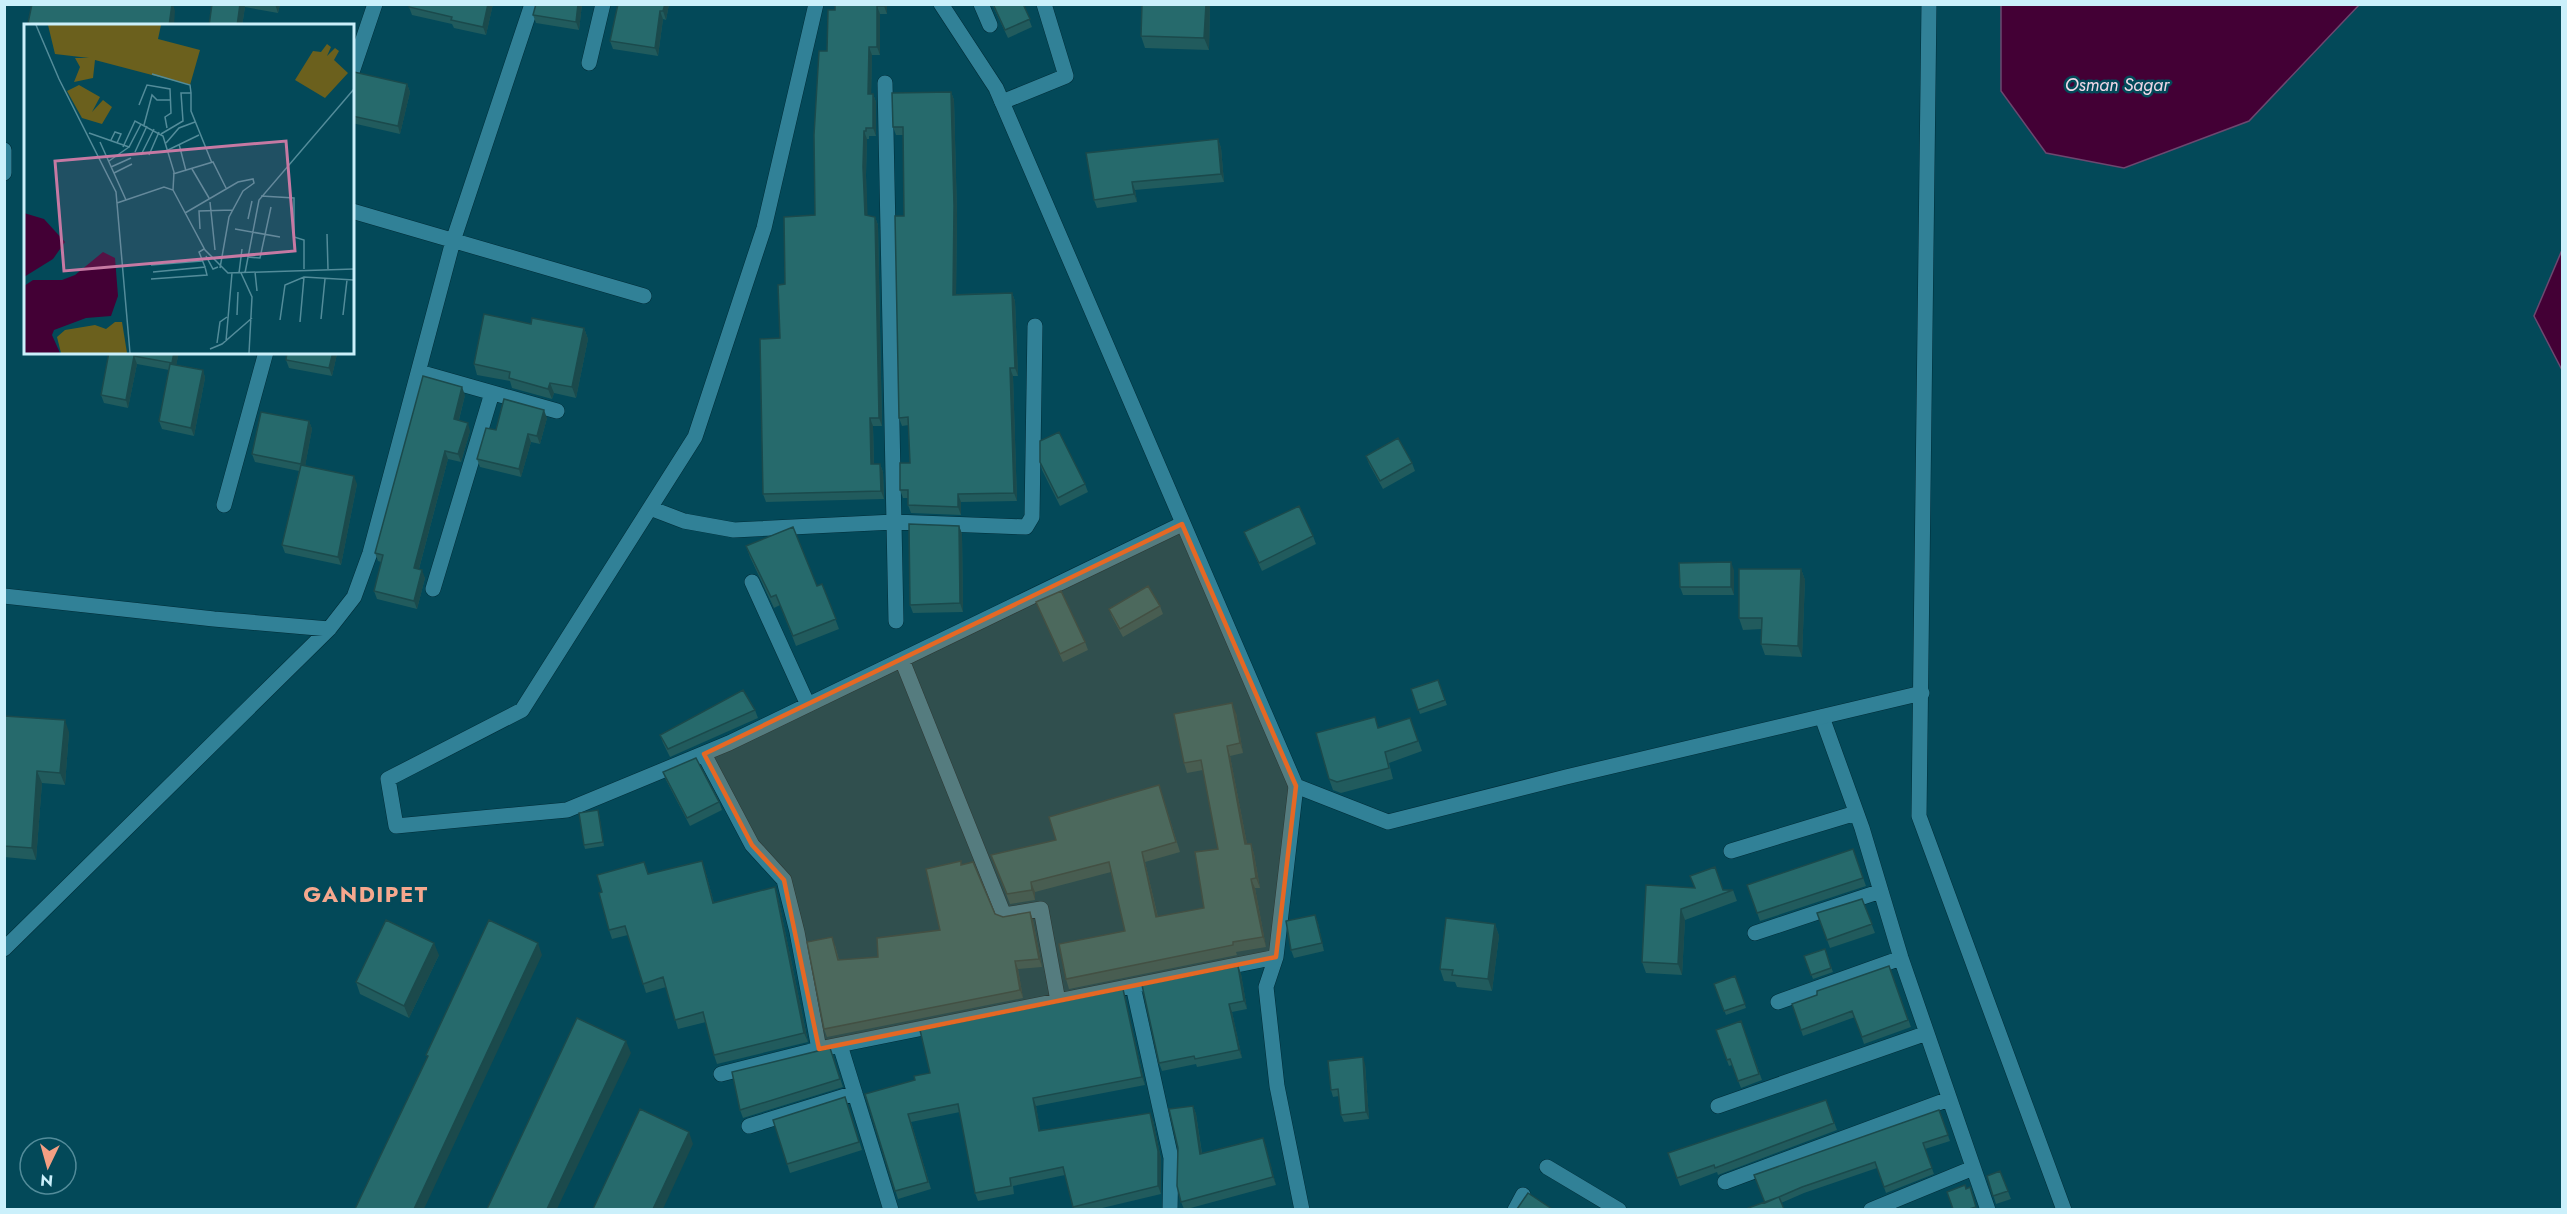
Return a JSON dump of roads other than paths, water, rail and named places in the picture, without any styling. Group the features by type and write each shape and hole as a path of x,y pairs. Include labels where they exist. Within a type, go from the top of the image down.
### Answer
{"street":[{"path":"354,66 375,4"},
{"path":"4,949 330,629 354,597 370,553 453,240 532,4"},
{"path":"589,63 603,4"},
{"path":"816,4 764,228 695,437 522,710 388,779 396,826 567,810 704,754 1182,524"},
{"path":"941,4 996,88 1296,786 1276,957 1266,987 1277,1086 1302,1209"},
{"path":"981,4 990,25"},
{"path":"1002,102 1066,76 1044,4"},
{"path":"1929,4 1919,816 2064,1209"},
{"path":"885,83 896,621"},
{"path":"4,150 4,173"},
{"path":"354,212 644,296"},
{"path":"650,508 684,521 734,530 894,522 1026,527 1032,517 1035,326"},
{"path":"224,505 265,354"},
{"path":"419,372 557,411"},
{"path":"433,590 492,393"},
{"path":"753,582 808,705"},
{"path":"4,596 330,629"},
{"path":"902,660 1004,915 1041,909 1058,1001"},
{"path":"1296,786 1388,822 1566,777 1922,693"},
{"path":"1822,717 1856,813 1901,958 1988,1209"},
{"path":"704,754 752,845 784,880 797,932 819,1049"},
{"path":"1731,851 1856,813"},
{"path":"1755,933 1881,891"},
{"path":"721,1074 819,1049 1276,957"},
{"path":"1778,1002 1901,958"},
{"path":"1132,986 1171,1158 1170,1209"},
{"path":"1718,1106 1927,1033"},
{"path":"840,1045 891,1209"},
{"path":"749,1126 855,1093"},
{"path":"1725,1182 1949,1099"},
{"path":"1547,1167 1610,1207"},
{"path":"1871,1209 1973,1168"},
{"path":"1515,1209 1523,1195"}],"water":[{"name":"Osman Sagar","path":"2001,4 2359,5 2249,121 2124,168 2046,153 2001,91"},
{"path":"2562,250 2562,370 2534,316"}],"district":[{"name":"GANDIPET","path":"366,894"}]}
